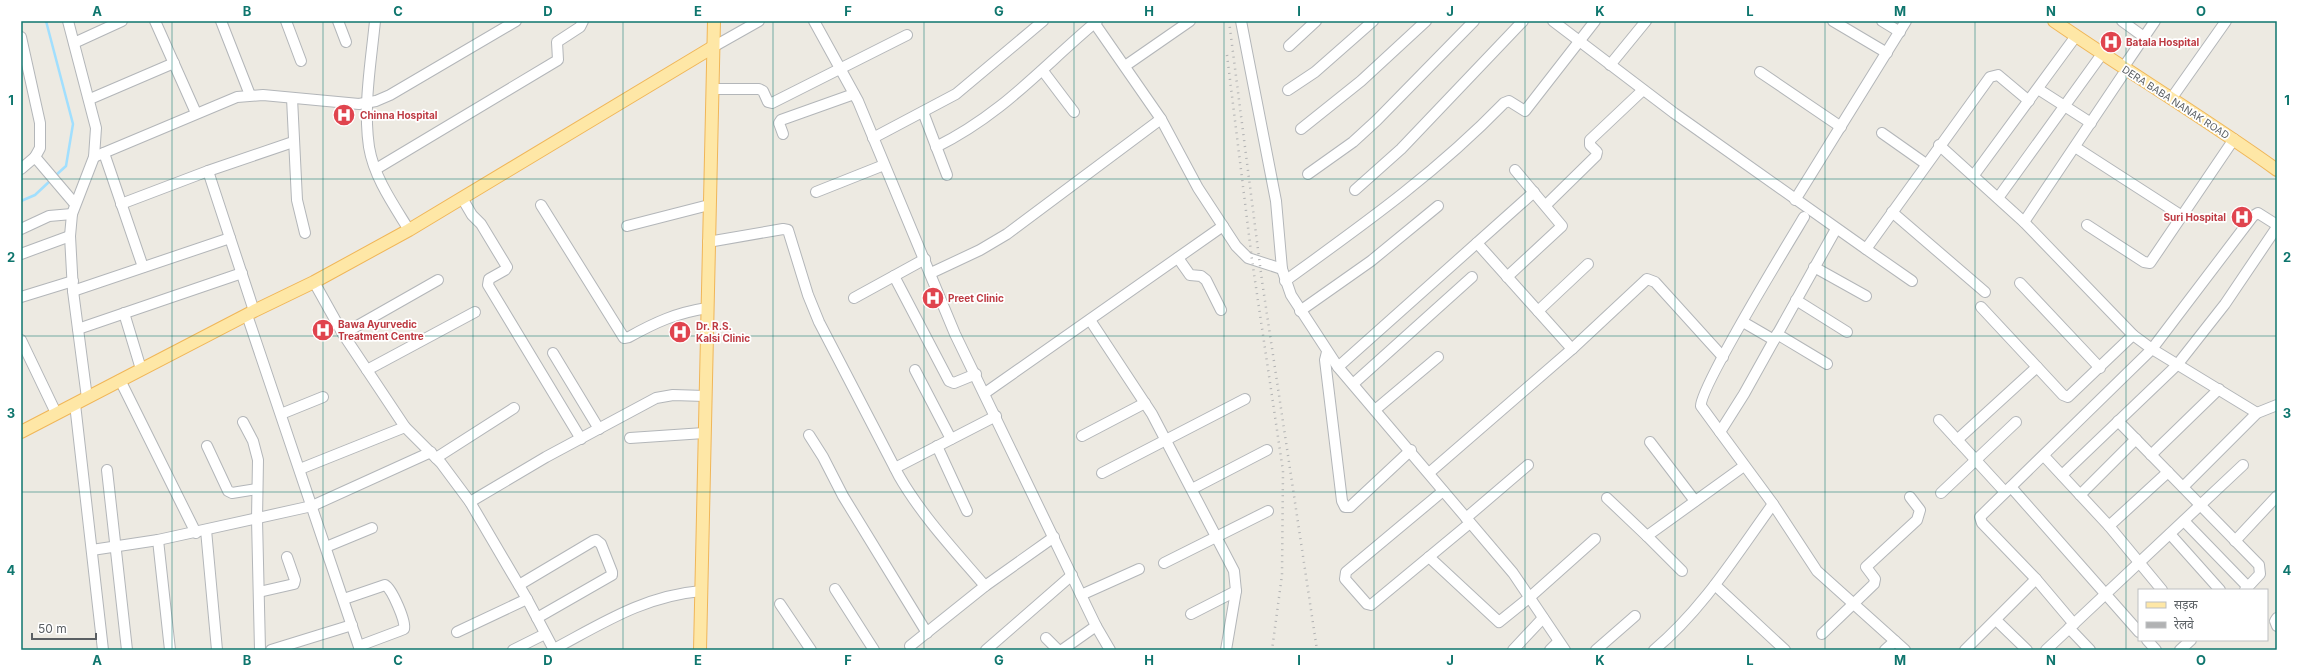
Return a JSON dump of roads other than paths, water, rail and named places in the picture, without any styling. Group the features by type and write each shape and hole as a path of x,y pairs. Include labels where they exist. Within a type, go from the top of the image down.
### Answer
{"main road":[{"path":"700,650 714,21"},
{"name":"DERA BABA NANAK ROAD","path":"2054,21 2102,54 2234,139 2277,170"},
{"path":"21,432 314,282 408,230 713,47"}],"street":[{"path":"68,21 90,99 96,128 94,157 73,209 70,236 73,286 87,398"},
{"path":"74,43 122,21"},
{"path":"155,21 196,113"},
{"path":"220,21 250,95"},
{"path":"286,21 301,61"},
{"path":"338,21 346,42"},
{"path":"374,21 366,118 370,148 376,169 386,192 408,230"},
{"path":"94,157 224,101 250,95 368,103 390,95 516,21"},
{"path":"376,169 555,63 560,58 557,42 580,27 583,21"},
{"path":"713,47 759,21"},
{"path":"814,21 854,94 931,273 955,334 986,394 1096,626 1110,650"},
{"path":"873,138 956,94 1043,21"},
{"path":"1124,66 1190,21"},
{"path":"1240,21 1276,201 1282,269 1285,281 1300,311 1338,367 1509,568 1530,597 1558,642 1565,650"},
{"path":"1289,46 1316,21"},
{"path":"1288,90 1315,72 1373,21"},
{"path":"1301,128 1361,81 1426,21"},
{"path":"1308,174 1353,142 1377,120 1474,21"},
{"path":"1355,190 1401,149 1523,21"},
{"path":"1553,21 1643,90 1795,200 1912,281"},
{"path":"1285,281 1404,195 1449,157 1504,102 1510,101 1525,111 1595,21"},
{"path":"1610,65 1646,21"},
{"path":"1832,21 1887,53"},
{"path":"1882,21 1900,32"},
{"path":"1795,200 1906,21"},
{"path":"2122,21 2144,37"},
{"path":"2024,222 2091,123 2155,21"},
{"path":"2171,99 2226,21"},
{"path":"936,147 976,124 1025,87 1095,22 1161,119 1198,188 1242,254 1248,258 1282,269"},
{"path":"712,89 759,89 762,91 768,102 772,103 907,36"},
{"path":"1974,175 2076,36"},
{"path":"21,37 24,63 41,137 40,148 35,157 21,169"},
{"path":"1998,198 2102,54"},
{"path":"90,99 174,63"},
{"path":"1043,71 1074,112"},
{"path":"1760,72 1841,126"},
{"path":"1866,249 1939,145 1994,74 1998,75 2029,101"},
{"path":"2038,89 2091,123"},
{"path":"1546,205 1597,155 1590,145 1590,140 1643,90"},
{"path":"783,134 778,123 781,120 854,94"},
{"path":"292,98 297,200 305,233"},
{"path":"923,112 947,175"},
{"path":"931,273 980,250 1007,234 1161,119"},
{"path":"1882,133 1926,164"},
{"path":"2088,225 2144,262 2150,263 2234,139"},
{"path":"121,204 208,171 293,142"},
{"path":"1939,145 1974,175 2024,222 2133,335 2177,365 2257,413"},
{"path":"2075,147 2182,216"},
{"path":"104,153 143,267"},
{"path":"35,157 67,196 73,209"},
{"path":"816,192 884,165"},
{"path":"1507,277 1562,226 1546,205 1515,170"},
{"path":"208,171 242,273 251,313 281,414 360,648 404,629 404,622 391,590 385,585 380,584 344,599"},
{"path":"1338,367 1534,192"},
{"path":"462,198 472,215 481,224 507,267 505,270 489,278 488,284 581,439"},
{"path":"541,205 624,338 629,337 658,320 672,315 707,308"},
{"path":"627,226 709,205"},
{"path":"1300,311 1371,261 1438,206"},
{"path":"21,229 49,216 73,209"},
{"path":"1892,212 1985,292"},
{"path":"2062,475 2177,365 2225,304 2277,226 2258,214 2253,216 2152,349 2044,456 1982,513 1980,520 2036,580 2090,650"},
{"path":"1804,217 1723,357 1700,402 1703,410 1773,504 1817,571 1905,650"},
{"path":"986,394 1223,226"},
{"path":"708,242 783,229 788,230 808,295 819,322 911,498 985,586"},
{"path":"1720,432 1744,394 1836,229"},
{"path":"21,254 70,236"},
{"path":"21,298 143,267 230,238"},
{"path":"1477,243 1572,349"},
{"path":"1178,258 1190,275 1201,276 1206,280 1221,310"},
{"path":"854,298 925,259"},
{"path":"1538,311 1588,264"},
{"path":"1814,267 1866,296"},
{"path":"78,329 242,273"},
{"path":"894,276 949,381 954,383 976,374"},
{"path":"1353,384 1472,277"},
{"path":"1429,473 1572,349 1647,279 1655,282 1723,357"},
{"path":"343,334 438,280"},
{"path":"314,282 343,334 405,427 433,455 470,502 527,599 554,650 629,608 678,593 701,591"},
{"path":"2020,283 2100,368"},
{"path":"1796,300 1847,332"},
{"path":"1981,307 2065,397 2070,396 2133,335"},
{"path":"367,370 475,312"},
{"path":"124,313 142,369"},
{"path":"1090,320 1145,403 1166,439 1234,571 1236,591 1226,650"},
{"path":"1743,322 1776,337 1827,364"},
{"path":"21,340 56,414"},
{"path":"1327,352 1326,368 1342,501 1345,507 1350,507 1410,450"},
{"path":"553,353 599,429"},
{"path":"1375,410 1438,357"},
{"path":"1957,440 2038,367"},
{"path":"915,370 951,439"},
{"path":"120,380 201,531 217,650"},
{"path":"2151,455 2219,390"},
{"path":"470,502 656,398 665,396 705,396"},
{"path":"281,414 323,397"},
{"path":"1102,473 1245,399"},
{"path":"1082,436 1145,403"},
{"path":"74,404 103,650"},
{"path":"2183,487 2257,413 2277,405"},
{"path":"92,550 158,540 257,520 312,506 433,455 514,408"},
{"path":"895,468 996,416"},
{"path":"1939,420 1975,460 2008,490 2138,631"},
{"path":"2118,421 2235,541 2260,568 2260,574 2247,588 2184,520"},
{"path":"243,422 256,450 260,650"},
{"path":"1941,493 2016,422"},
{"path":"300,469 405,427"},
{"path":"630,438 704,433"},
{"path":"809,435 823,457 843,496 927,633"},
{"path":"2080,494 2136,439"},
{"path":"1650,442 1695,501"},
{"path":"207,446 228,491 257,489"},
{"path":"937,446 967,510"},
{"path":"1192,489 1267,450"},
{"path":"2044,456 2109,526 2161,589"},
{"path":"2046,650 2243,464"},
{"path":"1443,491 1346,572 1344,577 1366,604 1371,605 1429,557 1528,465"},
{"path":"1647,536 1744,466"},
{"path":"107,470 128,650"},
{"path":"2109,526 2168,472"},
{"path":"2235,541 2277,496"},
{"path":"1822,634 1854,604 1875,581 1866,567 1917,520 1920,515 1918,505 1910,497"},
{"path":"1607,498 1682,571"},
{"path":"1660,648 1691,616 1773,504"},
{"path":"1164,563 1268,511"},
{"path":"326,547 372,528"},
{"path":"2170,534 2219,589"},
{"path":"910,646 985,586 1054,538"},
{"path":"1429,557 1499,622 1530,597 1595,539"},
{"path":"158,540 170,650"},
{"path":"519,585 593,541 596,540 601,544 612,572 612,576 537,618"},
{"path":"259,592 294,584 295,580 287,557"},
{"path":"1081,595 1139,569"},
{"path":"992,648 1072,575"},
{"path":"1965,650 2036,580"},
{"path":"1715,585 1785,650"},
{"path":"835,589 874,650"},
{"path":"1191,614 1236,591"},
{"path":"457,632 527,599"},
{"path":"780,604 811,650"},
{"path":"1596,650 1635,616"},
{"path":"1513,650 1543,618"},
{"path":"2277,618 2275,621 2277,626"},
{"path":"1996,620 2027,650"},
{"path":"271,650 352,625"},
{"path":"1062,650 1096,626"},
{"path":"512,650 545,634"},
{"path":"1046,638 1058,650"},
{"path":"1885,650 1895,641"},
{"path":"2148,641 2156,650"},
{"path":"2180,650 2190,641"},
{"path":"1550,650 1558,642"}],"waterway":[{"path":"46,21 73,124 66,166 55,176"},
{"path":"21,201 35,195 51,180"}],"railway":[{"path":"1229,21 1262,281 1317,650"},
{"path":"1227,55 1252,260 1283,471 1282,575 1272,650"}],"place":[{"name":"Batala Hospital","path":"2111,42"},
{"name":"Chinna Hospital","path":"344,115"},
{"name":"Suri Hospital","path":"2242,217"},
{"name":"Preet Clinic","path":"933,298"},
{"name":"Bawa Ayurvedic Treatment Centre","path":"323,330"},
{"name":"Dr. R.S. Kalsi Clinic","path":"680,332"}]}
